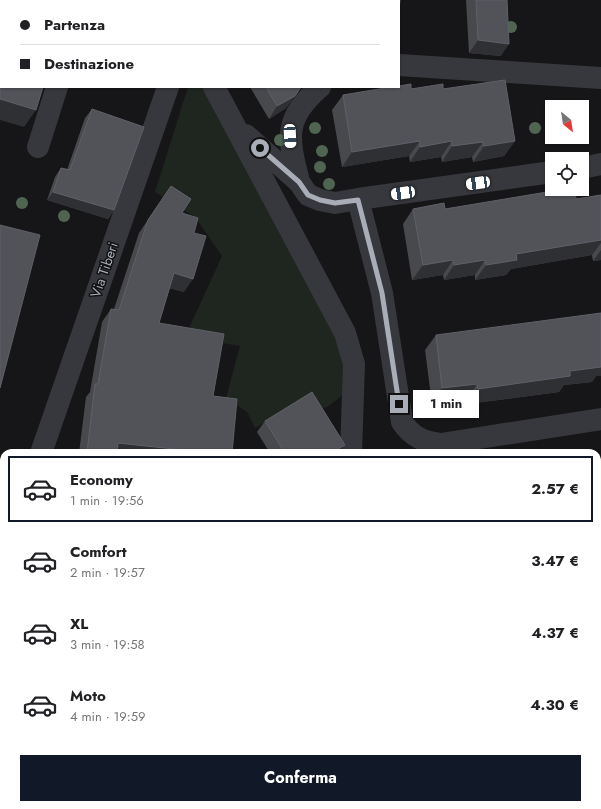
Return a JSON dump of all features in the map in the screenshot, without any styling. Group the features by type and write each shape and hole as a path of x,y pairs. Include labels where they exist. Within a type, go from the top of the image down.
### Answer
{"street":[{"path":"400,65 601,78"},
{"path":"38,147 57,88"},
{"name":"Via Tiberi","path":"42,449 168,88"},
{"path":"215,88 345,333 354,364 351,449"},
{"path":"299,182 291,149 292,123 303,104 319,88"},
{"path":"236,127 299,182 308,195 320,200 335,203 545,173"},
{"path":"589,167 601,164"},
{"path":"358,200 382,293 402,422 408,430 418,438 441,444 601,419"}],"shaded area":[{"path":"188,88 206,88 345,340 348,391 327,407 313,411 304,398 255,428 247,412 226,398 240,346 185,337 222,256 195,217 155,192"}],"building":[{"path":"476,0 507,0 509,44 478,40"},
{"path":"505,80 515,141 484,146 483,142 452,146 452,141 420,147 420,141 352,152 343,95 385,88 400,88 400,86 411,84 411,89 443,84 443,89"},
{"path":"0,88 43,88 36,110 0,99"},
{"path":"267,88 300,88 295,96 277,106"},
{"path":"92,109 144,127 114,210 53,192 61,168 70,170"},
{"path":"171,186 191,199 182,213 198,218 194,233 206,236 193,279 174,273 159,323 224,334 213,396 237,399 232,449 174,449 118,443 117,449 87,449 95,384 98,384 111,309 119,310 148,220"},
{"path":"545,192 545,196 576,196 576,199 601,195 601,240 516,254 517,260 486,265 485,260 454,265 453,260 423,265 413,209 444,203 445,209"},
{"path":"0,225 40,235 0,388"},
{"path":"601,313 601,367 570,371 570,376 478,389 477,384 442,388 436,335"},
{"path":"312,392 345,445 338,449 282,449 265,421"}],"route":[{"path":"260,148 299,182 308,195 320,200 335,203 358,200 382,293 399,404"}]}
